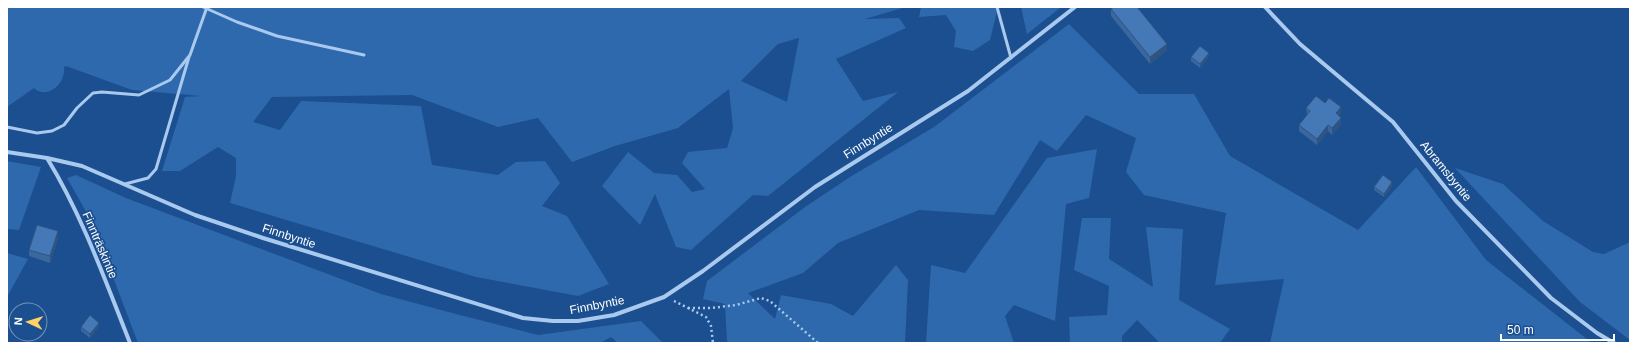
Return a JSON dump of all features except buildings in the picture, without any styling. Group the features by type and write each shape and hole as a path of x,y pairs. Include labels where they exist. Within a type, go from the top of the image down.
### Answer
{"street":[{"name":"Finnbyntie","path":"7,152 47,158 82,166 195,215 523,318 553,321 578,321 614,315 664,297 710,267 815,187 968,91 1075,7"},
{"name":"Abramsbyntie","path":"1265,7 1300,44 1393,122 1456,201 1551,298 1597,333 1614,343"},
{"name":"Finnträskintie","path":"47,158 61,181 93,250 130,343"}],"lane":[{"path":"203,7 277,36 364,55"},
{"path":"997,7 1011,58"},
{"path":"125,184 148,178 156,169 190,55 207,8"},
{"path":"7,127 37,133 52,131 64,125 77,108 93,93 102,92 139,95 170,80 190,55"}],"path":[{"path":"664,297 706,317 711,326 713,343"},
{"path":"688,308 736,305 761,298 770,302 818,343"}],"shaded area":[{"path":"7,7 906,7 865,19 899,18 906,28 836,59 863,101 898,92 768,196 753,195 691,250 676,247 655,194 640,225 602,186 628,152 654,173 677,175 692,192 705,189 682,163 688,152 727,148 733,128 729,89 678,128 615,146 572,162 538,118 498,127 412,95 272,97 253,122 280,130 301,101 421,106 432,165 498,175 516,162 545,161 560,183 542,206 567,216 609,284 578,296 476,277 230,203 236,176 236,158 218,147 180,171 162,171 185,97 201,96 132,90 66,66 64,67 62,79 55,88 44,92 34,88 7,107","holes":["799,38 787,102 741,81 778,44"]},
{"path":"921,7 998,7 990,40 973,51 954,47 956,31 946,15 919,17"},
{"path":"1021,7 1060,7 1060,8 1027,34"},
{"path":"1069,24 1139,94 1194,94 1230,156 1358,230 1416,167 1486,260 1592,343 1270,343 1284,279 1215,285 1226,213 1144,195 1126,172 1136,138 1086,115 1057,151 1040,140 994,215 919,210 838,243 803,273 748,293 775,319 781,295 831,304 853,316 896,265 908,280 905,343 732,343 727,341 725,304 703,299 707,281 805,207 850,177 934,127"},
{"path":"1097,149 1089,198 1066,204 1055,321 1014,305 1005,316 1014,343 926,343 931,265 965,273 1047,158"},
{"path":"7,161 41,167 19,230 7,229"},
{"path":"1455,168 1503,184 1543,221 1593,252 1604,254 1630,242 1630,340 1580,302"},
{"path":"76,175 126,198 381,294 538,335 641,321 663,343 618,343 611,337 600,343 138,343 92,222 67,178"},
{"path":"1082,218 1111,218 1109,259 1153,287 1146,227 1183,229 1179,300 1230,329 1220,343 1160,343 1137,320 1122,336 1122,343 1070,343 1069,317 1107,315 1109,286 1074,270"},
{"path":"7,253 28,259 7,297"}]}
